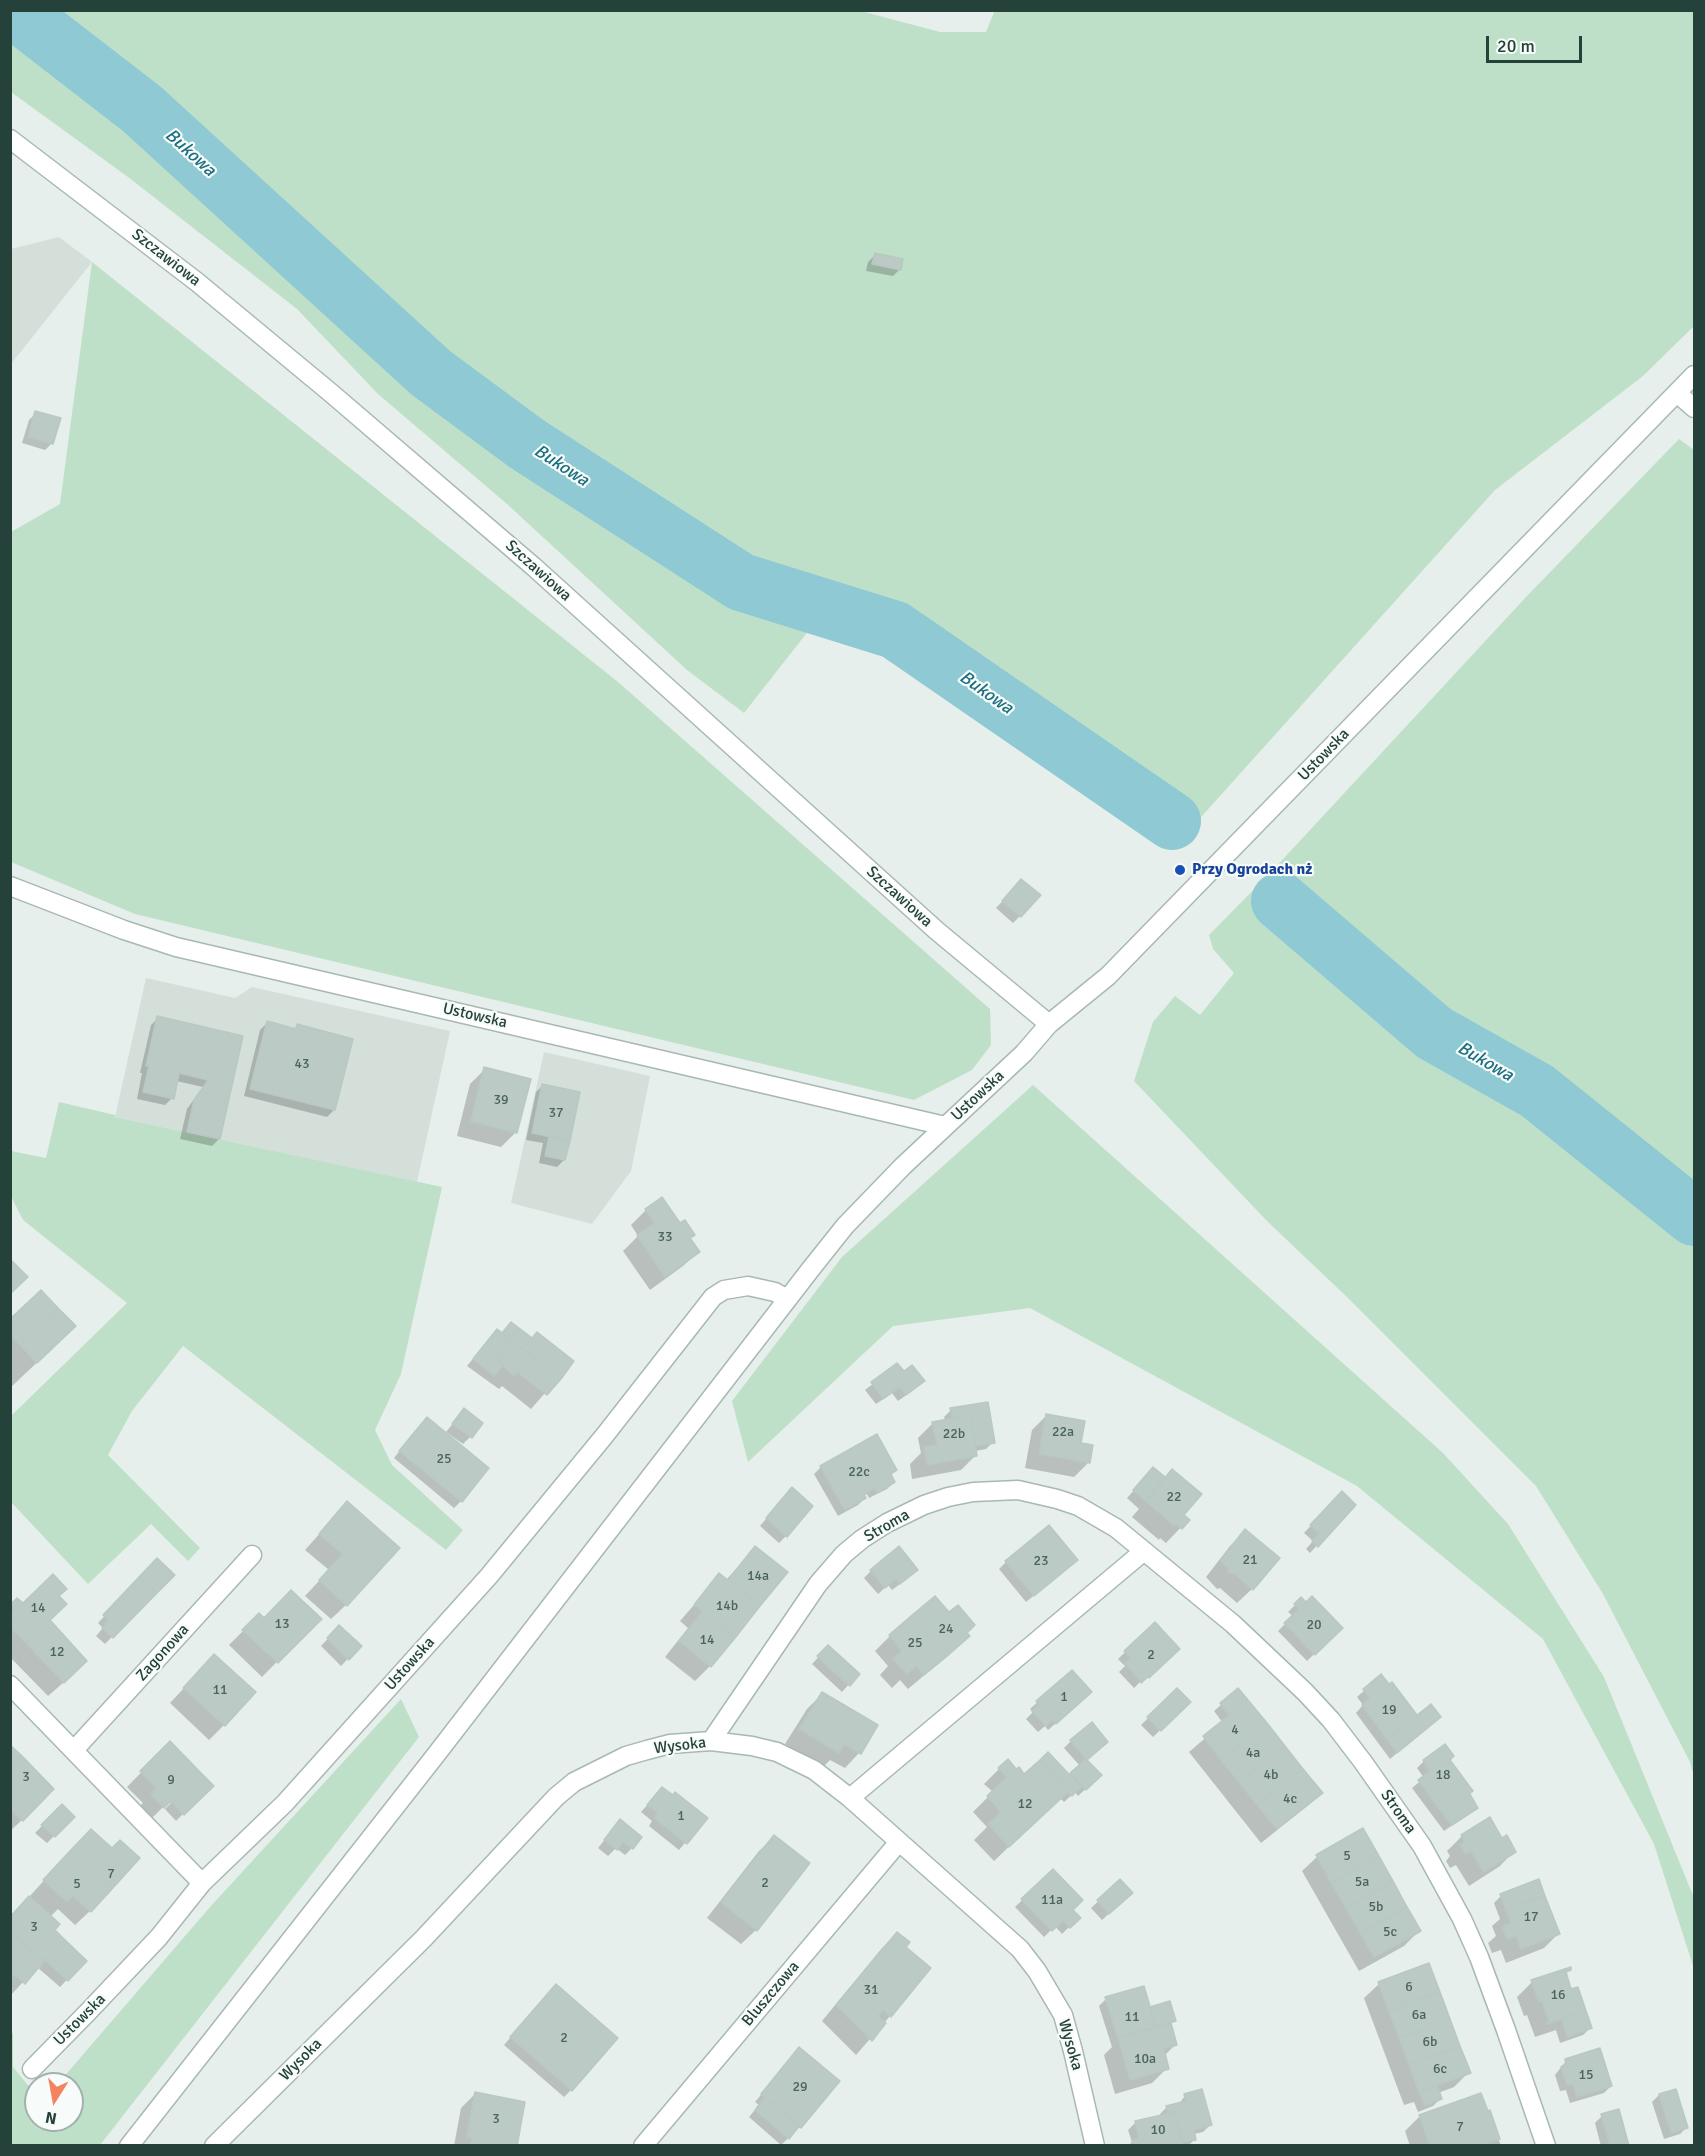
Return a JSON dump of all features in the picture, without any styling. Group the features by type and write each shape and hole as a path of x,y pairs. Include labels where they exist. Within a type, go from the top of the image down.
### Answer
{"street":[{"name":"Szczawiowa","path":"10,139 197,282 331,393 534,567 937,931 1049,1023"},
{"name":"Ustowska","path":"129,2145 435,1756 845,1226 903,1166 1024,1053 1049,1023 1108,976 1695,375"},
{"path":"1677,393 1695,408"},
{"name":"Ustowska","path":"10,886 114,927 176,947 945,1126"},
{"name":"Ustowska","path":"32,2069 159,1938 202,1883 285,1803 489,1576 605,1435 713,1297 724,1290 748,1286 775,1292 787,1299"},
{"name":"Stroma","path":"711,1741 818,1584 844,1554 887,1523 924,1505 948,1497 996,1490 1057,1498 1096,1515 1233,1624 1305,1692 1331,1720 1363,1762 1422,1846 1445,1885 1479,1957 1546,2145"},
{"path":"850,1798 1144,1551"},
{"name":"Zagonowa","path":"74,1750 252,1555"},
{"path":"10,1685 202,1883"},
{"name":"Wysoka","path":"214,2145 423,1939 556,1797 574,1782 626,1756 648,1749 670,1744 711,1741 731,1742 777,1752 814,1770 850,1798 1020,1949 1037,1971 1063,2015 1095,2145"},
{"name":"Bluszczowa","path":"643,2145 898,1843"}],"shaded area":[{"path":"59,237 92,262 11,364 11,249"},
{"path":"146,978 235,998 252,987 450,1031 417,1182 115,1117"},
{"path":"544,1052 650,1076 631,1171 592,1224 511,1203"}],"green space":[{"path":"857,10 940,32 986,32 995,10 1694,11 1694,326 1643,376 1495,490 1193,826 900,622 835,597 744,713 687,670 507,504 378,394 297,309 128,177 11,92 10,11"},
{"path":"92,262 618,682 990,1009 991,1045 972,1070 914,1100 135,914 11,862 11,532 60,504"},
{"path":"1679,439 1694,450 1694,1776 1690,1762 1603,1594 1536,1486 1349,1299 1267,1221 1134,1081 1153,1022 1175,996 1200,1015 1234,973 1213,949 1209,935 1272,871 1527,596"},
{"path":"1033,1085 1443,1453 1508,1524 1604,1677 1694,1898 1694,1969 1654,1844 1543,1639 1357,1486 1030,1308 893,1326 748,1462 732,1401 842,1257"},
{"path":"59,1102 115,1115 115,1117 442,1187 401,1374 375,1430 392,1465 463,1530 446,1550 183,1346 132,1411 108,1455 200,1548 188,1561 151,1524 88,1584 11,1502 11,1416 127,1303 23,1220 11,1196 11,1151 46,1158"},
{"path":"401,1699 419,1737 100,2145 11,2145 11,2031 13,2034 13,2067 24,2080 24,2132 84,2132 84,2072 68,2072 210,1907"}],"building":[{"path":"875,253 903,259 901,270 872,264"},
{"path":"35,411 61,418 53,444 28,437"},
{"path":"1021,879 1041,895 1021,917 1002,901"},
{"path":"157,1016 243,1036 220,1139 187,1132 194,1100 208,1080 179,1073 174,1099 143,1092"},
{"path":"267,1021 296,1029 297,1024 353,1039 335,1110 250,1089"},
{"path":"484,1067 531,1079 517,1133 471,1121"},
{"path":"542,1084 580,1092 570,1141 532,1133"},
{"path":"549,1137 570,1141 565,1160 545,1156"},
{"path":"662,1197 680,1223 685,1220 695,1235 690,1238 700,1252 665,1277 637,1235 655,1223 645,1209"},
{"path":"10,1259 28,1277 10,1294"},
{"path":"41,1290 58,1308 20,1345 10,1335 10,1319"},
{"path":"58,1308 76,1326 37,1363 20,1345"},
{"path":"511,1322 519,1328 510,1339 502,1333"},
{"path":"519,1328 532,1338 537,1332 574,1361 561,1379 510,1339"},
{"path":"497,1329 510,1339 497,1355 502,1359 499,1362 503,1366 494,1376 473,1359"},
{"path":"510,1339 561,1379 547,1395 517,1372 514,1376 499,1362 502,1359 497,1355"},
{"path":"897,1363 904,1371 912,1365 925,1381 906,1395 900,1387 883,1399 871,1382"},
{"path":"988,1402 995,1443 975,1446 970,1415 952,1418 950,1408"},
{"path":"464,1408 483,1423 472,1438 452,1424"},
{"path":"1046,1414 1085,1421 1081,1443 1093,1445 1090,1463 1039,1454"},
{"path":"970,1415 977,1456 927,1465 924,1447 937,1445 932,1422"},
{"path":"427,1417 489,1468 462,1502 399,1451"},
{"path":"877,1434 897,1470 891,1474 895,1482 877,1493 875,1488 864,1494 866,1498 845,1510 820,1466"},
{"path":"1153,1467 1165,1477 1145,1501 1133,1490"},
{"path":"1172,1469 1202,1494 1184,1515 1190,1520 1182,1529 1176,1524 1174,1526 1146,1501"},
{"path":"792,1487 813,1506 787,1537 766,1518"},
{"path":"1342,1491 1356,1505 1318,1547 1312,1541 1319,1534 1310,1525"},
{"path":"347,1501 400,1548 347,1606 319,1580 343,1554 319,1534"},
{"path":"1049,1525 1078,1560 1034,1596 1005,1561"},
{"path":"1245,1529 1280,1558 1253,1590 1235,1574 1228,1572 1228,1568 1220,1561"},
{"path":"755,1546 788,1572 760,1606 728,1580"},
{"path":"899,1546 918,1570 900,1584 896,1579 885,1588 870,1570"},
{"path":"157,1558 175,1575 157,1593 139,1577"},
{"path":"719,1573 760,1606 735,1638 694,1605"},
{"path":"53,1574 67,1589 59,1596 67,1604 26,1643 10,1627 10,1614 15,1610 10,1605 17,1598 23,1603"},
{"path":"139,1577 157,1593 113,1638 102,1628 109,1620 103,1615"},
{"path":"291,1590 322,1619 278,1663 242,1630 259,1613 264,1618"},
{"path":"935,1596 949,1612 958,1605 975,1625 967,1633 970,1636 946,1657 911,1616"},
{"path":"1312,1596 1343,1628 1315,1655 1284,1623 1299,1609 1294,1604 1301,1597 1306,1602"},
{"path":"702,1612 735,1638 711,1667 679,1641"},
{"path":"911,1616 946,1657 924,1675 916,1666 907,1674 893,1659 902,1651 889,1635"},
{"path":"50,1620 87,1661 64,1683 26,1643"},
{"path":"1155,1622 1180,1649 1142,1682 1125,1664 1131,1658 1124,1651"},
{"path":"339,1625 362,1646 349,1660 327,1638"},
{"path":"828,1645 838,1654 827,1666 817,1656"},
{"path":"214,1654 256,1692 225,1726 183,1688"},
{"path":"838,1654 860,1674 850,1686 827,1666"},
{"path":"1072,1670 1092,1692 1056,1724 1053,1720 1046,1726 1032,1711 1039,1705 1036,1701"},
{"path":"1381,1674 1389,1684 1392,1682 1417,1715 1387,1739 1362,1705 1370,1698 1363,1689"},
{"path":"1177,1688 1191,1702 1161,1731 1147,1717"},
{"path":"1238,1688 1248,1700 1229,1715 1220,1703"},
{"path":"822,1692 878,1725 861,1754 844,1744 839,1753 799,1729"},
{"path":"1248,1700 1267,1723 1221,1760 1203,1736"},
{"path":"1431,1704 1441,1717 1397,1753 1387,1739"},
{"path":"1092,1722 1108,1742 1087,1760 1070,1740"},
{"path":"1267,1723 1285,1746 1239,1782 1221,1760"},
{"path":"170,1741 200,1772 164,1808 151,1794 157,1788 140,1771"},
{"path":"1445,1744 1454,1756 1450,1760 1473,1791 1443,1814 1418,1780 1430,1771 1423,1760"},
{"path":"10,1745 21,1755 10,1765"},
{"path":"1285,1746 1303,1769 1257,1805 1239,1782"},
{"path":"1048,1752 1081,1787 1072,1796 1040,1760"},
{"path":"21,1755 54,1789 23,1821 10,1809 10,1765"},
{"path":"1008,1759 1016,1769 1019,1767 1024,1774 1040,1760 1068,1792 1009,1847 988,1824 1001,1812 987,1796 1007,1777 998,1768"},
{"path":"1086,1759 1102,1775 1086,1790 1070,1773"},
{"path":"1303,1769 1323,1793 1277,1829 1257,1805"},
{"path":"200,1772 214,1786 184,1815 171,1801"},
{"path":"662,1787 673,1795 675,1792 708,1818 687,1844 654,1818 658,1813 647,1805"},
{"path":"1470,1794 1478,1808 1452,1825 1443,1814"},
{"path":"62,1804 75,1817 55,1837 41,1825"},
{"path":"1490,1817 1502,1838 1507,1835 1516,1852 1484,1872 1471,1851 1465,1854 1460,1845 1465,1842 1461,1835"},
{"path":"620,1819 642,1837 633,1849 623,1842 617,1850 604,1840"},
{"path":"1363,1828 1379,1856 1331,1883 1316,1855"},
{"path":"91,1829 112,1848 120,1840 140,1858 112,1889 70,1851"},
{"path":"774,1835 810,1863 757,1931 721,1902"},
{"path":"70,1851 112,1889 91,1912 73,1896 67,1902 43,1880"},
{"path":"1379,1856 1393,1881 1346,1908 1331,1883"},
{"path":"1053,1869 1083,1900 1073,1910 1081,1918 1070,1928 1063,1921 1052,1931 1021,1899"},
{"path":"1120,1879 1133,1893 1109,1914 1097,1900"},
{"path":"1539,1879 1545,1896 1506,1910 1500,1894"},
{"path":"1393,1881 1407,1907 1360,1933 1346,1908"},
{"path":"29,1896 60,1924 55,1930 64,1939 44,1961 10,1931 10,1917"},
{"path":"1545,1896 1560,1934 1521,1949 1516,1936 1507,1939 1502,1927 1511,1923 1506,1910"},
{"path":"1407,1907 1421,1931 1374,1957 1360,1933"},
{"path":"10,1931 44,1961 25,1984 15,1975 10,1979"},
{"path":"897,1932 910,1942 906,1947 931,1968 891,2017 883,2010 878,2016 886,2023 872,2041 836,2005"},
{"path":"64,1939 87,1961 68,1981 45,1960"},
{"path":"1429,1963 1440,1992 1389,2011 1378,1982"},
{"path":"1571,1967 1571,1970 1566,1972 1571,1989 1578,1987 1586,2011 1547,2024 1546,2022 1549,2021 1542,2001 1539,2002 1531,1980"},
{"path":"556,1984 618,2038 572,2091 510,2037"},
{"path":"1144,1986 1156,2027 1118,2038 1105,1997"},
{"path":"1440,1992 1450,2019 1399,2038 1389,2011"},
{"path":"1170,2001 1176,2021 1156,2027 1150,2007"},
{"path":"1586,2011 1592,2028 1567,2037 1562,2019"},
{"path":"1450,2019 1460,2046 1409,2065 1399,2038"},
{"path":"1171,2023 1177,2045 1164,2049 1169,2069 1130,2080 1118,2038"},
{"path":"1460,2046 1471,2073 1419,2092 1409,2065"},
{"path":"799,2047 840,2081 801,2128 761,2094"},
{"path":"1600,2048 1612,2086 1577,2097 1573,2084 1567,2085 1561,2067 1566,2064 1565,2059"},
{"path":"1437,2085 1442,2099 1425,2106 1419,2092"},
{"path":"1202,2089 1212,2125 1194,2130 1196,2140 1182,2142 1175,2112 1168,2114 1166,2106 1186,2101 1184,2094"},
{"path":"1676,2089 1688,2128 1671,2133 1659,2094"},
{"path":"475,2092 525,2102 517,2146 470,2146 472,2138 467,2137"},
{"path":"1481,2093 1488,2111 1490,2110 1500,2139 1481,2146 1430,2146 1419,2115"},
{"path":"765,2097 799,2126 789,2139 755,2110"},
{"path":"1619,2109 1629,2146 1610,2146 1601,2114"},
{"path":"1175,2112 1183,2145 1133,2146 1132,2140 1139,2138 1135,2121"}],"waterway":[{"name":"Bukowa","path":"14,10 142,109 431,373 527,444 741,582 895,630 1172,821"},
{"name":"Bukowa","path":"1280,901 1434,1033 1537,1091 1694,1217"}],"place":[{"name":"Przy Ogrodach nż","path":"1180,870"}]}
